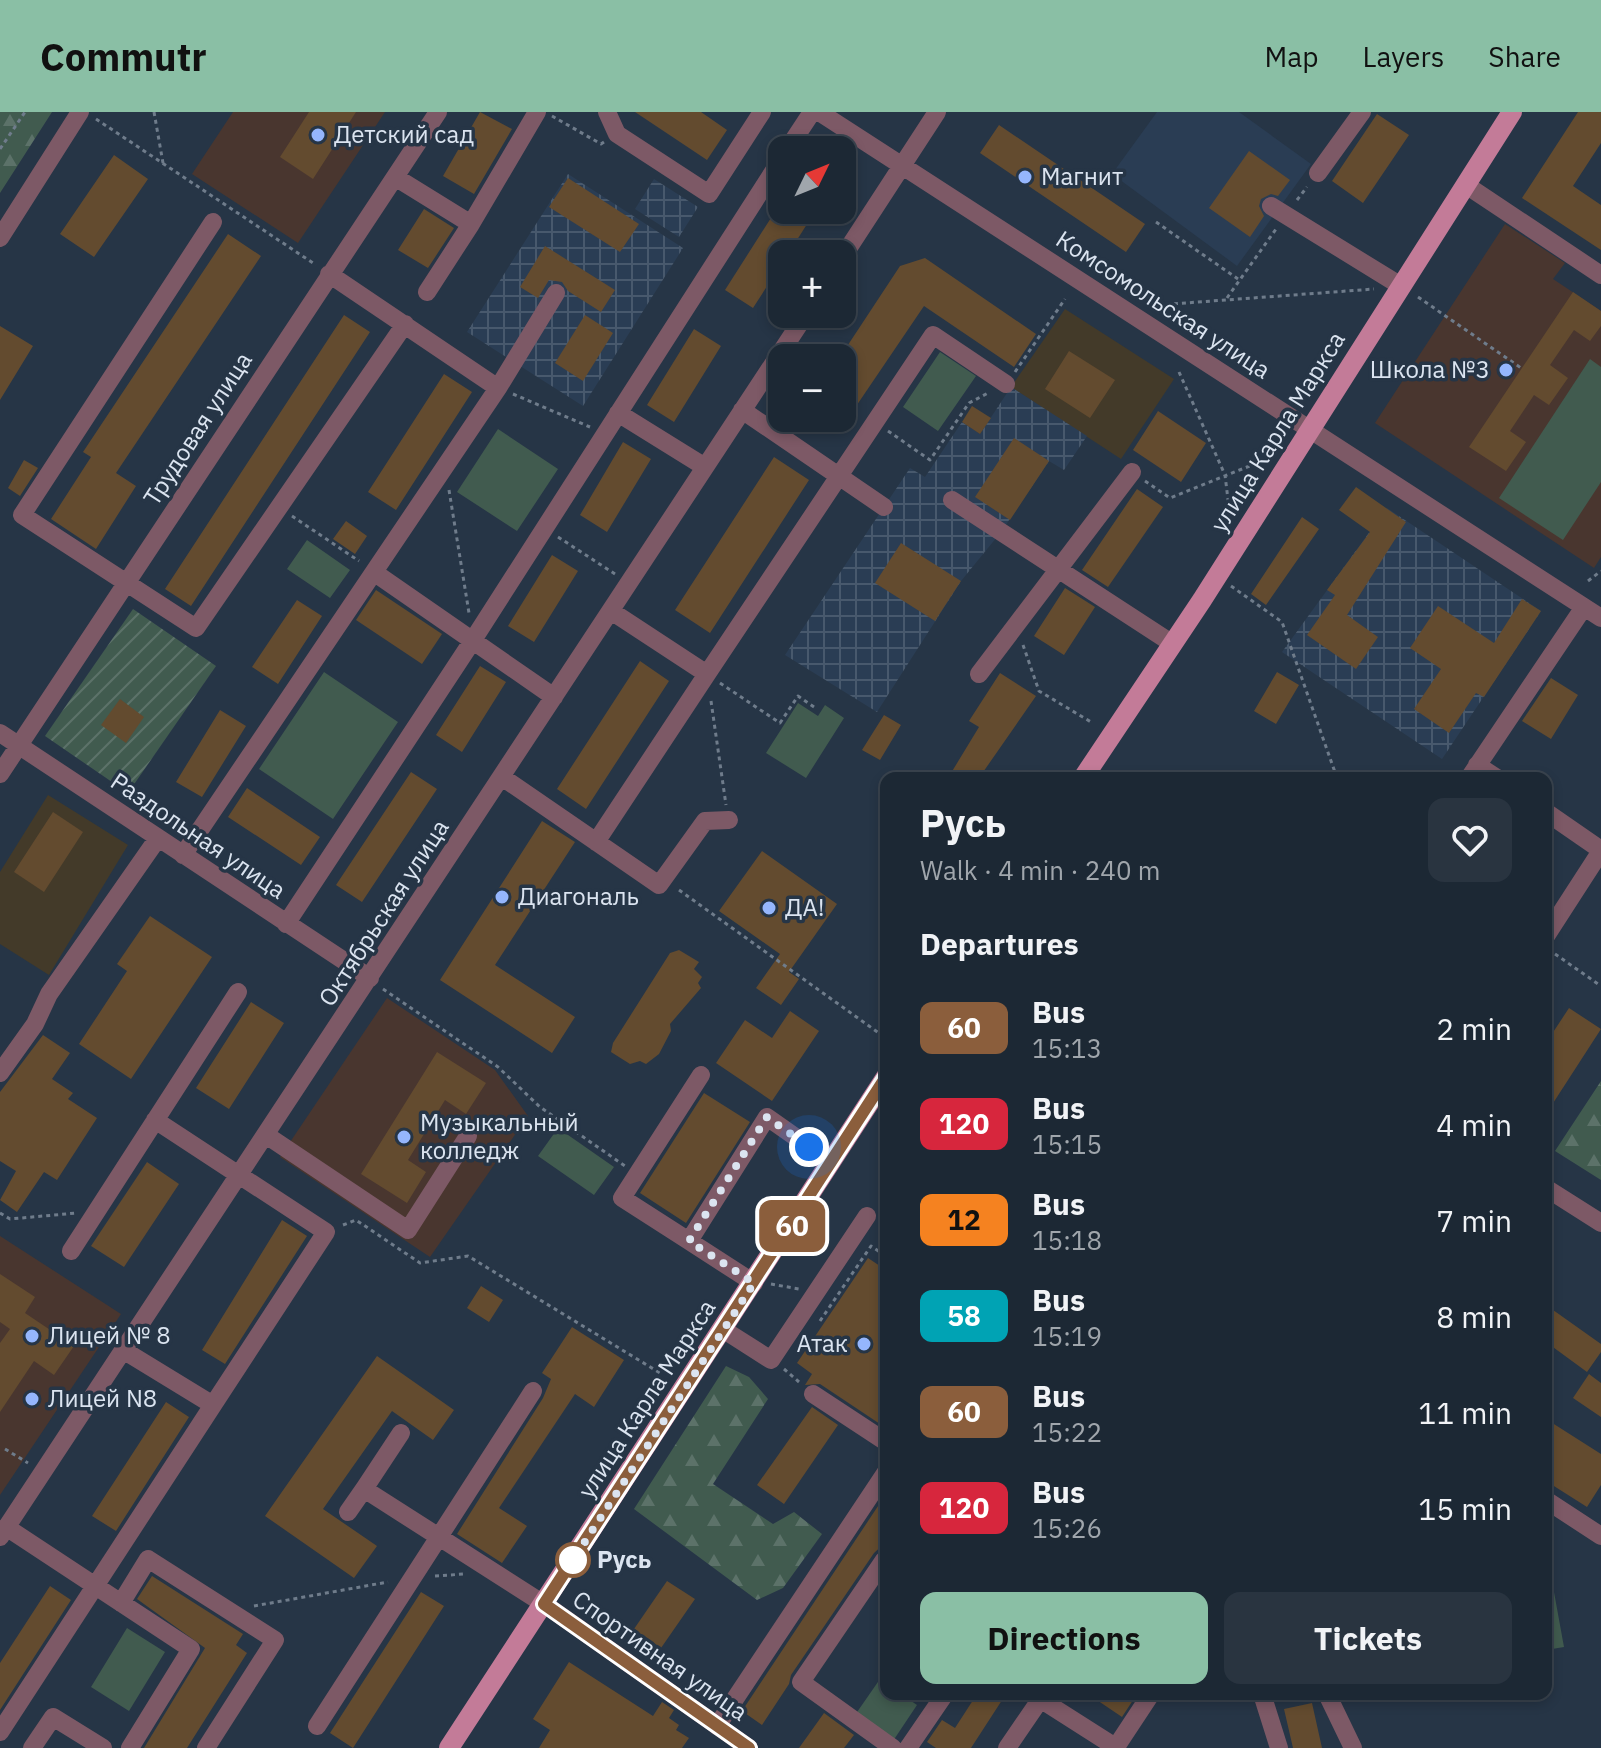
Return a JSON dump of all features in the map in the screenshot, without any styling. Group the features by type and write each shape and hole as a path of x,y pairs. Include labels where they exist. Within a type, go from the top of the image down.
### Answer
{"main road":[{"name":"улица Карла Маркса","path":"1087,772 1173,644 1512,112"},
{"name":"улица Карла Маркса","path":"449,1748 880,1086"}],"street":[{"name":"Трудовая улица","path":"0,774 438,112"},
{"path":"427,292 537,112"},
{"path":"607,112 617,134 709,194 762,112"},
{"path":"796,136 812,112"},
{"name":"Комсомольская улица","path":"819,112 1312,428 1601,618"},
{"path":"854,240 937,112"},
{"path":"1318,173 1362,112"},
{"path":"0,238 86,115"},
{"path":"395,177 471,224"},
{"path":"286,924 473,640 768,180"},
{"path":"1466,185 1601,275"},
{"path":"1278,211 1401,286"},
{"path":"213,222 22,515 196,628 405,324"},
{"path":"329,274 498,388"},
{"path":"183,855 498,388 556,293"},
{"name":"Октябрьская улица","path":"3,1532 797,328"},
{"path":"596,842 933,335 1006,384"},
{"path":"742,410 884,507"},
{"path":"618,413 705,467"},
{"path":"979,674 1132,472"},
{"path":"952,500 1173,644"},
{"path":"375,573 554,697"},
{"path":"1473,771 1584,607"},
{"path":"611,611 707,674"},
{"name":"Раздольная улица","path":"0,733 286,924 366,983"},
{"path":"502,777 659,885 705,821 729,820"},
{"path":"1552,816 1601,850 1552,927"},
{"path":"0,1073 35,1024 49,994 158,838"},
{"path":"71,1251 238,992"},
{"path":"701,1075 622,1198 754,1283"},
{"path":"689,1241 767,1117 831,1162"},
{"path":"0,1732 326,1232 155,1120"},
{"path":"266,1135 408,1230 468,1136"},
{"path":"1552,1192 1601,1223"},
{"path":"724,1330 771,1360 867,1216"},
{"path":"123,1350 213,1405"},
{"path":"317,1726 533,1391"},
{"path":"813,1394 880,1438"},
{"path":"348,1512 401,1433"},
{"path":"717,1726 880,1481"},
{"name":"Спортивная улица","path":"364,1489 544,1604 749,1748"},
{"path":"1552,1504 1601,1536"},
{"path":"3,1532 95,1585 191,1649 130,1748"},
{"path":"121,1603 148,1559 275,1640 206,1748"},
{"path":"880,1567 801,1682 893,1748"},
{"path":"908,1748 941,1700"},
{"path":"1007,1748 1039,1700"},
{"path":"1048,1700 1117,1747 1147,1700"},
{"path":"1264,1700 1279,1748"},
{"path":"1330,1700 1353,1748"},
{"path":"32,1748 53,1717 103,1748"}],"path":[{"path":"0,149 25,112"},
{"path":"154,112 164,166"},
{"path":"545,112 601,144 617,134"},
{"path":"86,115 329,274"},
{"path":"1227,298 1278,211 1318,173"},
{"path":"1156,222 1240,280"},
{"path":"1158,305 1401,286 1521,368"},
{"path":"874,421 930,460 969,403 1006,384 1065,299"},
{"path":"1179,372 1225,475 1230,516"},
{"path":"498,388 605,433"},
{"path":"1132,472 1170,498 1267,459"},
{"path":"445,467 473,640"},
{"path":"278,506 375,573"},
{"path":"545,528 615,574"},
{"path":"1588,581 1601,571"},
{"path":"1228,584 1282,622 1335,772"},
{"path":"1016,626 1039,691 1091,722"},
{"path":"707,674 780,723 798,696 814,707"},
{"path":"707,674 729,820"},
{"path":"663,878 880,1034"},
{"path":"1555,954 1601,986"},
{"path":"366,983 387,989 498,1067 540,1107 626,1166 610,1190 622,1198"},
{"path":"0,1213 10,1219 97,1211"},
{"path":"326,1232 356,1220 420,1263 468,1256 660,1373"},
{"path":"812,1332 871,1246 880,1252"},
{"path":"754,1283 794,1286 829,1308"},
{"path":"771,1360 813,1394"},
{"path":"5,1449 28,1463"},
{"path":"228,1610 413,1578 491,1572"}],"shaded area":[{"path":"233,112 385,112 298,243 192,174"},
{"path":"1157,112 1239,112 1311,164 1237,266 1112,174"},
{"path":"568,174 683,248 583,406 467,332"},
{"path":"654,179 698,207 679,237 635,209"},
{"name":"Школа №3","path":"1505,224 1565,263 1553,279 1601,311 1601,557 1594,568 1375,423"},
{"path":"1065,309 1174,379 1121,459 1011,387"},
{"path":"1011,387 1087,436 1064,470 1049,461 1001,532 961,581 877,712 785,655 910,468 925,477 962,422 980,434"},
{"path":"1387,508 1541,611 1442,759 1282,652"},
{"path":"48,795 128,845 49,975 0,944 0,872"},
{"name":"Музыкальный колледж","path":"387,998 495,1070 528,1116 430,1257 280,1157"},
{"name":"Лицей N8","path":"0,1236 121,1314 0,1495"}],"green space":[{"path":"0,112 52,112 0,193"},
{"path":"940,352 976,376 938,431 903,407"},
{"path":"1590,359 1601,367 1601,482 1563,540 1499,498"},
{"path":"498,429 558,469 517,531 457,492"},
{"path":"307,540 350,570 330,598 287,569"},
{"path":"133,609 216,666 128,793 45,736"},
{"path":"324,672 398,722 333,819 259,769"},
{"path":"798,703 818,716 825,705 844,718 806,778 766,753"},
{"path":"1601,1081 1601,1180 1555,1151"},
{"path":"558,1128 614,1167 594,1195 538,1156"},
{"path":"726,1366 749,1377 768,1399 713,1484 773,1524 794,1512 822,1534 783,1588 757,1600 634,1509"},
{"path":"1552,1581 1564,1647 1552,1649"},
{"path":"127,1628 165,1652 129,1711 91,1687"},
{"path":"880,1679 880,1700 910,1700 917,1705 893,1741 855,1715"}],"building":[{"name":"Детский сад","path":"309,112 356,112 313,179 280,157"},
{"path":"480,112 512,129 474,194 443,176"},
{"path":"635,112 701,112 727,130 707,160"},
{"path":"1578,112 1601,112 1601,143 1573,186 1601,205 1601,250 1522,198"},
{"path":"1377,114 1409,135 1363,203 1332,181"},
{"path":"999,125 1145,224 1126,252 980,153"},
{"path":"1249,151 1290,180 1278,196 1271,194 1261,199 1259,206 1264,216 1250,237 1209,208"},
{"path":"114,155 148,179 94,257 60,234"},
{"path":"568,178 639,224 620,252 549,207"},
{"path":"424,209 454,228 428,268 398,250"},
{"path":"768,223 807,224 797,240 768,240 768,285 753,308 725,290"},
{"path":"228,234 261,256 116,473 136,486 96,549 51,519 91,457 83,452"},
{"path":"545,246 615,290 601,312 568,291 562,282 549,280 538,298 520,287"},
{"path":"925,258 1036,334 1014,367 924,306 856,406 856,344 849,344 900,266"},
{"path":"1573,292 1601,311 1601,326 1590,341 1574,330 1550,365 1568,378 1549,405 1534,395 1510,431 1526,442 1506,471 1469,447"},
{"path":"344,315 370,332 191,606 165,589"},
{"path":"585,315 613,333 583,381 555,363"},
{"path":"0,326 33,346 0,400"},
{"path":"694,329 721,346 674,422 647,405"},
{"path":"1069,351 1115,380 1090,418 1045,389"},
{"path":"444,374 472,392 396,510 368,492"},
{"path":"972,406 991,418 980,434 962,422"},
{"path":"1158,411 1206,443 1181,482 1133,450"},
{"path":"1014,438 1049,461 1010,520 975,497"},
{"path":"623,442 651,459 607,532 580,515"},
{"path":"774,457 809,480 710,633 675,610"},
{"path":"24,460 38,468 20,496 8,488"},
{"path":"1356,487 1406,522 1347,615 1378,637 1356,669 1307,635 1335,595 1327,590 1370,532 1339,510"},
{"path":"1137,489 1163,507 1108,587 1082,570"},
{"path":"1302,517 1319,529 1266,605 1251,594"},
{"path":"346,521 367,536 355,554 333,539"},
{"path":"901,543 961,581 935,621 875,583"},
{"path":"552,555 578,571 534,642 508,626"},
{"path":"1065,588 1095,607 1064,655 1034,636"},
{"path":"376,590 442,634 422,664 356,620"},
{"path":"1522,599 1541,611 1484,697 1476,693 1449,733 1414,709 1441,669 1410,648 1438,606 1494,643"},
{"path":"297,600 322,616 278,684 252,667"},
{"path":"640,661 669,681 586,809 557,789"},
{"path":"480,666 506,682 462,752 436,735"},
{"path":"1277,672 1299,685 1276,724 1254,711"},
{"path":"1000,673 1036,696 983,772 952,772 979,727 969,721"},
{"path":"1551,678 1578,695 1551,739 1522,721"},
{"path":"120,699 144,717 126,743 101,725"},
{"path":"220,710 246,726 202,797 176,782"},
{"path":"884,715 901,725 880,760 862,750"},
{"path":"411,772 437,789 362,902 336,885"},
{"path":"247,788 320,837 301,865 228,817"},
{"path":"53,812 83,832 44,892 14,872"},
{"path":"542,821 575,842 495,965 575,1017 552,1053 440,980"},
{"path":"762,851 837,904 789,972 799,979 781,1005 756,988 780,954 719,911"},
{"path":"150,916 212,957 131,1079 79,1044 127,971 117,964"},
{"path":"679,950 699,962 694,969 702,977 698,983 701,988 670,1024 671,1031 659,1054 646,1064 640,1061 630,1064 611,1052 613,1043 670,953"},
{"path":"251,1002 284,1023 229,1109 196,1088"},
{"path":"1569,1008 1601,1029 1552,1105 1552,1034"},
{"path":"790,1011 819,1031 772,1101 716,1063 745,1020 772,1038"},
{"path":"43,1035 70,1053 52,1079 73,1093 68,1099 97,1118 57,1180 44,1172 17,1212 0,1200 16,1171 0,1161 0,1092"},
{"path":"437,1052 486,1083 466,1114 445,1100 408,1160 426,1172 407,1203 361,1174"},
{"path":"704,1093 750,1122 686,1223 640,1193"},
{"path":"147,1162 179,1184 124,1267 91,1246"},
{"path":"282,1220 307,1236 225,1364 202,1350"},
{"path":"868,1258 880,1266 880,1424 820,1384 805,1385 812,1374 797,1363"},
{"name":"Лицей № 8","path":"0,1274 35,1297 25,1313 74,1346 54,1375 34,1361 0,1412 0,1343 10,1329 0,1322"},
{"path":"481,1286 503,1300 489,1322 467,1308"},
{"path":"1552,1309 1601,1344 1601,1352 1587,1372 1552,1346"},
{"path":"572,1327 624,1360 594,1407 575,1394 499,1508 527,1526 502,1563 457,1534 543,1398 551,1379 542,1373"},
{"path":"377,1356 454,1410 433,1440 392,1411 323,1509 377,1546 354,1578 265,1516"},
{"path":"1589,1374 1601,1383 1601,1417 1573,1398"},
{"path":"166,1402 189,1417 116,1531 92,1516"},
{"path":"812,1407 838,1425 784,1504 757,1485"},
{"path":"1552,1423 1601,1454 1601,1485 1587,1507 1552,1485"},
{"path":"880,1503 880,1548 791,1675 789,1684 762,1725 742,1711"},
{"path":"152,1576 243,1634 236,1645 247,1653 187,1748 144,1748 205,1648 137,1599"},
{"path":"667,1581 695,1599 661,1648 634,1629"},
{"path":"50,1586 71,1600 0,1710 0,1663"},
{"path":"421,1592 444,1606 353,1748 330,1733"},
{"path":"569,1662 653,1716 662,1702 674,1710 669,1718 679,1725 676,1730 689,1738 682,1748 539,1748 550,1730 533,1719"},
{"path":"973,1700 1002,1700 971,1748 936,1748 927,1742 942,1720 955,1728"},
{"path":"1097,1700 1133,1700 1122,1717"},
{"path":"1312,1703 1322,1748 1293,1748 1284,1709"},
{"path":"824,1713 854,1735 844,1748 799,1748"}],"bus line":[{"name":"60","path":"749,1748 544,1604 880,1086"}],"place":[{"name":"Детский сад","path":"318,135"},
{"name":"Магнит","path":"1025,177"},
{"name":"Школа №3","path":"1506,370"},
{"name":"Диагональ","path":"502,897"},
{"name":"ДА!","path":"769,908"},
{"name":"Музыкальный колледж","path":"404,1137"},
{"name":"Лицей № 8","path":"32,1336"},
{"name":"Атак","path":"864,1344"},
{"name":"Лицей N8","path":"32,1399"},
{"name":"Русь","path":"573,1560"}],"route":[{"path":"573,1560 571,1563 754,1283 689,1241 767,1117 809,1147"}]}
